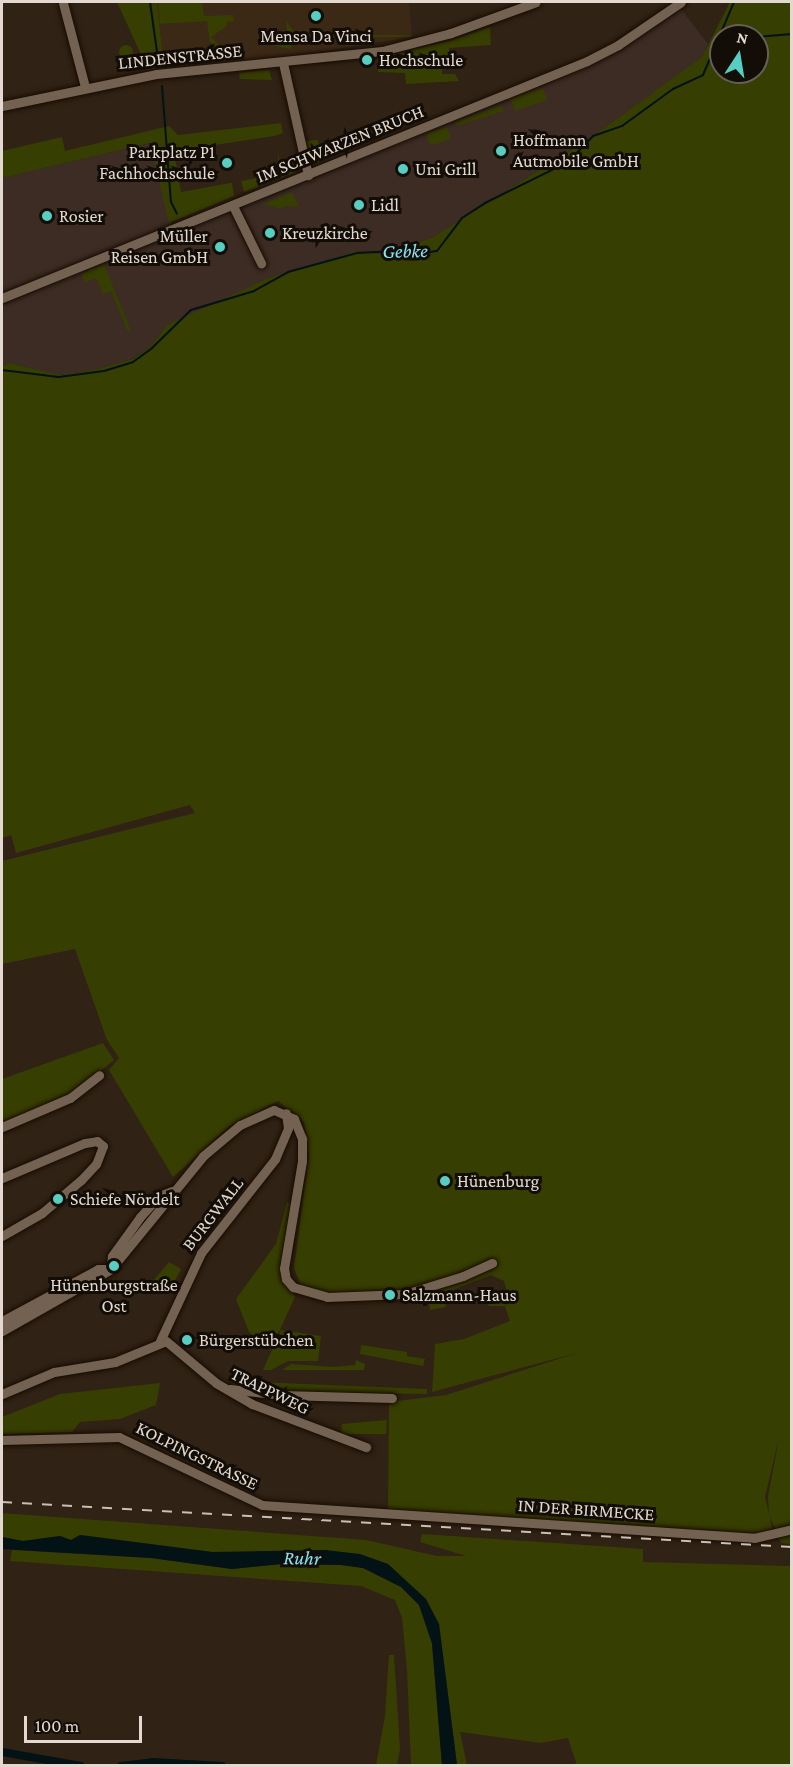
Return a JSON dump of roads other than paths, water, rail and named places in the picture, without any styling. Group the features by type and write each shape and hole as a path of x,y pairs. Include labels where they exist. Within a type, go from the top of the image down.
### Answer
{"street":[{"name":"LINDENSTRASSE","path":"2,106 156,74 283,63 406,46 496,18 536,2"},
{"name":"IM SCHWARZEN BRUCH","path":"2,298 587,61 618,45 681,2"},
{"path":"63,3 85,87"},
{"path":"283,63 308,175"},
{"path":"233,206 261,263"},
{"path":"2,1127 70,1098 99,1075"},
{"path":"2,1331 108,1265 203,1156 234,1129 266,1112 286,1113 293,1127 302,1161 284,1268 286,1279 293,1287 323,1297 405,1294 464,1276 492,1263"},
{"name":"BURGWALL","path":"160,1341 201,1253 271,1166 293,1127"},
{"path":"2,1178 85,1143 97,1141 103,1146 100,1156 81,1180 42,1213 2,1236"},
{"path":"2,1321 108,1265"},
{"path":"170,1323 174,1345"},
{"path":"2,1394 54,1372 116,1362 160,1341"},
{"name":"TRAPPWEG","path":"160,1341 174,1345 224,1388 280,1418 366,1447"},
{"path":"224,1388 282,1395 392,1398"},
{"name":"KOLPINGSTRASSE","path":"2,1440 116,1436 258,1504 378,1513"},
{"name":"IN DER BIRMECKE","path":"378,1513 754,1538 792,1529"}],"water":[{"name":"Ruhr","path":"80,1535 212,1552 325,1550 360,1554 388,1564 426,1599 439,1624 457,1765 442,1765 432,1643 419,1605 401,1587 363,1568 341,1565 282,1564 232,1569 151,1558 2,1549 2,1537 23,1541 60,1536 71,1540"}],"waterway":[{"path":"150,2 159,66"},
{"name":"Gebke","path":"2,370 59,377 104,371 133,362 152,348 191,310 254,291 288,272 357,253 390,251 411,255 437,251 462,218 485,203 568,162 593,136 622,126 673,89 703,75 734,2"},
{"path":"769,36 792,34"},
{"path":"162,86 171,202 177,214"},
{"path":"2,1752 81,1766"},
{"path":"121,1766 153,1762 222,1766"}],"railway":[{"path":"2,1502 792,1547"}],"place":[{"name":"Mensa Da Vinci","path":"316,16"},
{"name":"Hochschule","path":"367,60"},
{"name":"Hoffmann Autmobile GmbH","path":"501,151"},
{"name":"Parkplatz P1 Fachhochschule","path":"227,163"},
{"name":"Uni Grill","path":"403,169"},
{"name":"Lidl","path":"359,205"},
{"name":"Rosier","path":"47,216"},
{"name":"Kreuzkirche","path":"270,233"},
{"name":"Müller Reisen GmbH","path":"220,247"},
{"name":"Hünenburg","path":"445,1181"},
{"name":"Schiefe Nördelt","path":"58,1199"},
{"name":"Hünenburgstraße Ost","path":"114,1266"},
{"name":"Salzmann-Haus","path":"390,1295"},
{"name":"Bürgerstübchen","path":"187,1340"}]}
